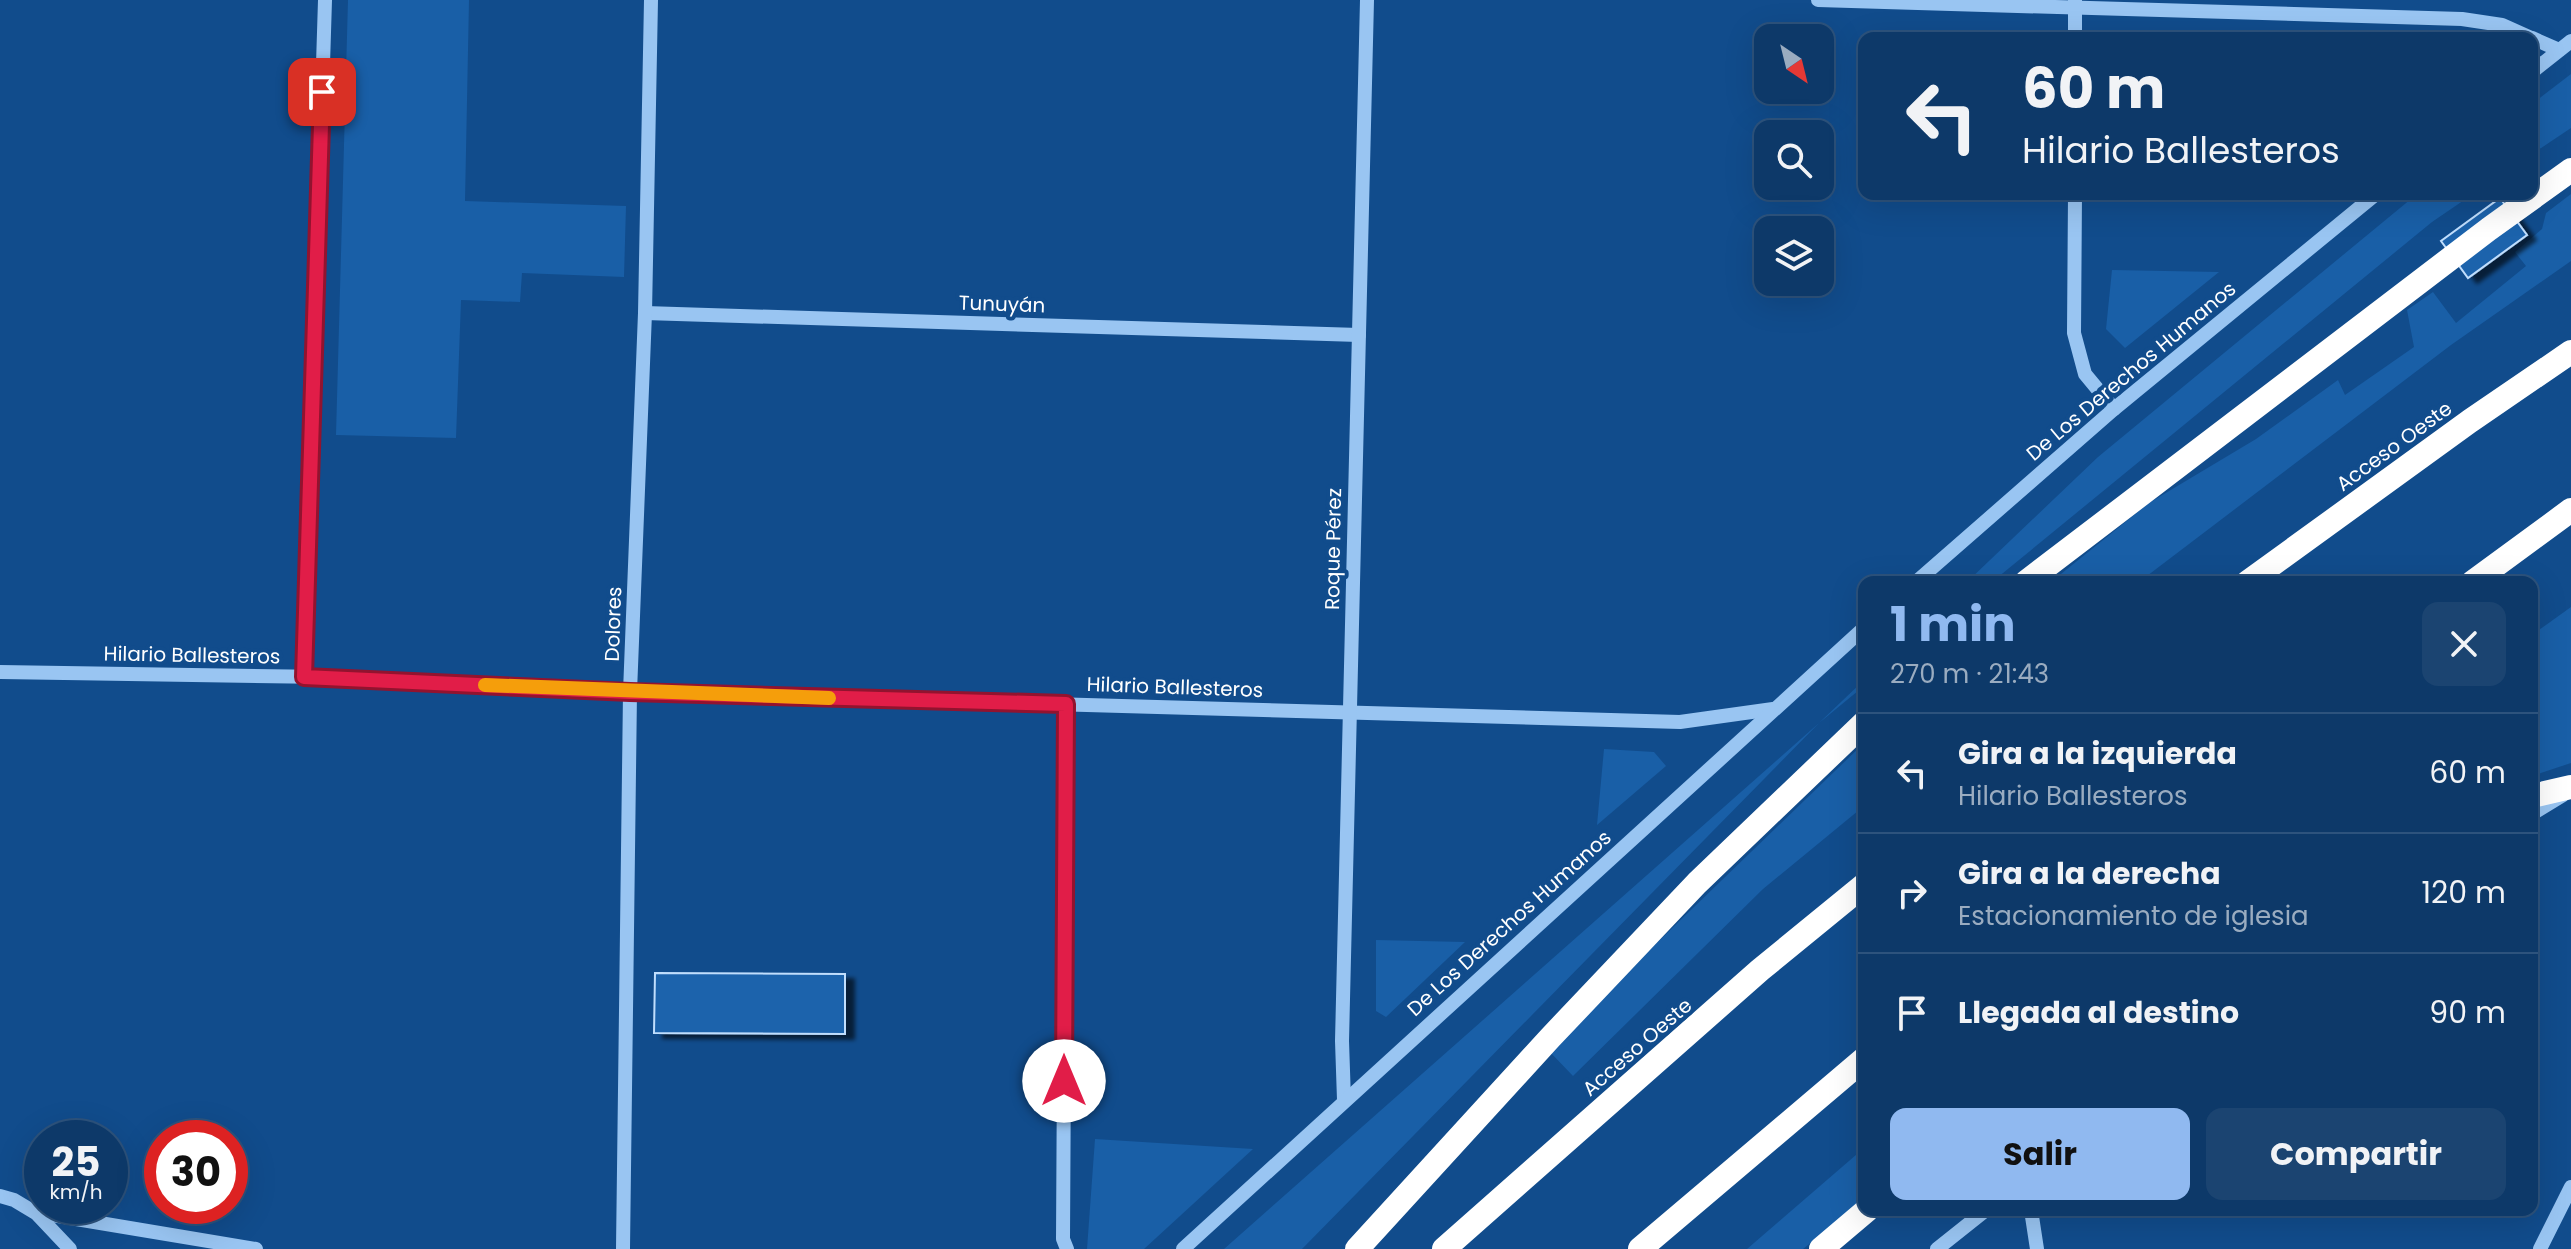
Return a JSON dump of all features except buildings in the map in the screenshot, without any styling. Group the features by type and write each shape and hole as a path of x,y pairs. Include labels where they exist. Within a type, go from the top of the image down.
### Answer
{"highway":[{"path":"2538,194 2571,170"},
{"path":"2034,576 2529,200"},
{"name":"Acceso Oeste","path":"2256,576 2571,352"},
{"path":"2481,576 2571,510"},
{"path":"1357,1249 1697,883 1858,729"},
{"path":"2538,795 2571,789"},
{"name":"Acceso Oeste","path":"1444,1249 1760,970 1858,890"},
{"path":"1640,1249 1858,1064"},
{"path":"1821,1249 1860,1216"}],"street":[{"path":"304,677 325,0"},
{"name":"Dolores","path":"623,1249 630,692 645,313 651,0"},
{"name":"Roque Pérez","path":"1344,1100 1342,1041 1367,0"},
{"path":"1818,0 2075,4 2462,19 2502,25 2518,32"},
{"path":"2075,4 2075,32"},
{"path":"2538,39 2565,46"},
{"path":"2538,67 2565,46"},
{"path":"2075,200 2074,333 2085,374 2114,409"},
{"name":"De Los Derechos Humanos","path":"1923,576 2114,409 2369,200"},
{"name":"Tunuyán","path":"645,313 1359,335"},
{"name":"De Los Derechos Humanos","path":"1183,1249 1858,633"},
{"name":"Hilario Ballesteros","path":"0,672 304,677 630,692 1680,722 1773,709"},
{"path":"1066,704 1063,1239 1067,1249"},
{"path":"2538,810 2571,789"},
{"path":"2540,1249 2571,1187"},
{"path":"0,1196 24,1206"},
{"path":"1937,1249 1978,1216"},
{"path":"2032,1216 2037,1249"},
{"path":"46,1224 70,1249"},
{"path":"106,1224 256,1249"}],"shaded area":[{"path":"348,0 469,0 465,201 626,206 624,277 522,273 520,302 461,300 456,438 336,435"},
{"path":"2571,74 2571,128 2538,150 2538,99"},
{"path":"2571,194 2571,261 2451,345 2147,576 2058,576 2149,503 2256,439 2338,380 2345,395 2414,347 2407,310 2433,292 2456,323 2526,266 2515,252 2542,229 2546,213"},
{"path":"2410,200 2464,200 2432,222 1999,576 1973,576 2098,457"},
{"path":"2112,270 2219,272 2125,348 2106,329"},
{"path":"2571,607 2571,763 2538,774 2538,631"},
{"path":"1858,686 1858,691 1819,723"},
{"path":"1819,723 1302,1249 1224,1249"},
{"path":"1604,749 1654,752 1666,766 1597,825"},
{"path":"1858,749 1858,811 1763,889 1573,1076 1549,1051"},
{"path":"1376,940 1465,942 1386,1017 1376,1011"},
{"path":"1095,1139 1253,1149 1144,1249 1087,1249"},
{"path":"1858,1153 1858,1205 1803,1249 1747,1249"}],"slow traffic":[{"path":"485,685 829,698"}],"route":[{"path":"322,92 304,677 630,692 1066,704 1064,1081"}]}
